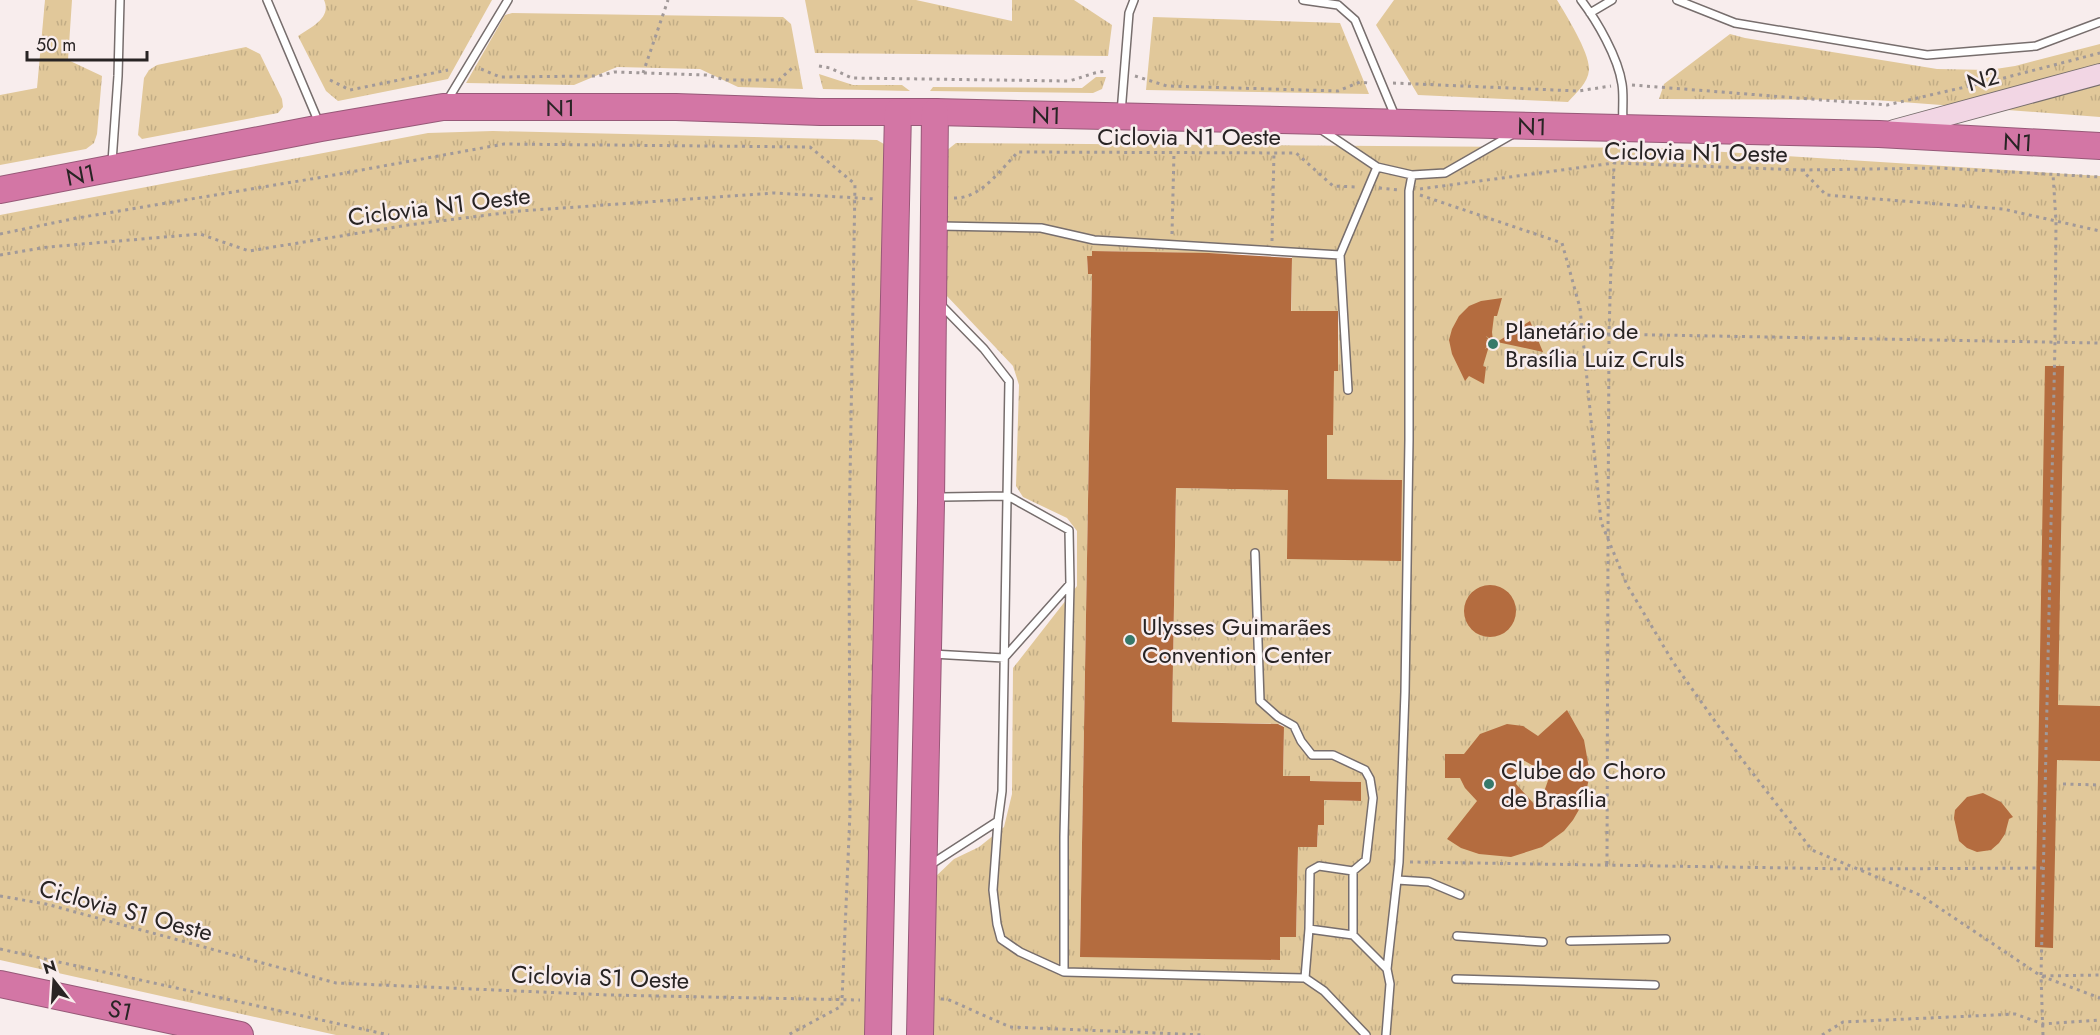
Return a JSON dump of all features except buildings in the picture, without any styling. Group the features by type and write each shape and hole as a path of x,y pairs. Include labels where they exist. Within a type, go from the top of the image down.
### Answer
{"highway":[{"name":"N1","path":"1,189 443,107 676,107 1879,134 2100,146"},
{"path":"879,1035 898,112"},
{"path":"920,1035 926,654 931,503 935,112"},
{"path":"896,225 933,226"},
{"path":"880,966 921,967"},
{"name":"S1","path":"0,984 240,1035"}],"main road":[{"name":"N2","path":"1879,134 2100,74"}],"lane":[{"path":"112,169 120,0"},
{"path":"267,0 321,128"},
{"path":"443,107 508,0"},
{"path":"1120,117 1129,13 1134,0"},
{"path":"1303,0 1338,5 1354,20 1398,124"},
{"path":"1581,0 1614,59 1622,84 1623,129"},
{"path":"1590,13 1612,0"},
{"path":"1677,0 1735,23 1927,56 2036,46 2100,22"},
{"path":"1311,122 1377,167 1412,175 1445,173 1526,127"},
{"path":"1348,390 1340,255 1377,167"},
{"path":"1386,1035 1390,984 1387,969 1399,862 1405,692 1409,191 1412,175"},
{"path":"933,226 1041,228 1094,240 1340,255"},
{"path":"933,295 984,349 1009,381 1002,791 993,890 1001,939 1020,952 1064,972 1305,978 1324,991 1366,1035"},
{"path":"931,503 942,497 1008,496 1069,530 1064,972"},
{"path":"1255,553 1260,701 1278,717 1294,726 1301,741 1312,755 1333,755 1365,770 1370,779 1373,798 1366,860 1353,871 1319,866 1310,871 1305,978"},
{"path":"1004,658 1070,584"},
{"path":"926,654 1004,658"},
{"path":"923,869 998,821"},
{"path":"1353,871 1353,935"},
{"path":"1397,880 1429,882 1460,895"},
{"path":"1309,929 1353,935 1387,969"},
{"path":"1457,936 1543,942"},
{"path":"1570,940 1666,939"},
{"path":"1456,979 1655,985"}],"path":[{"path":"643,73 668,0"},
{"path":"1622,84 1887,105 2100,53"},
{"path":"819,66 830,68 852,78 922,80 1068,81 1083,78 1094,72 1107,71"},
{"path":"481,69 500,76 598,76 614,72 706,75 727,80 779,80 792,68"},
{"path":"330,80 350,90 448,70"},
{"path":"0,234 77,218 504,144 810,147 855,184 849,540 850,813 842,1006 788,1035"},
{"name":"Ciclovia N1 Oeste","path":"951,198 966,199 976,194 1018,152 1274,152 1296,153 1333,186 1409,191 1614,163 1802,170 1826,195 2004,209 2100,231"},
{"path":"1172,245 1174,152"},
{"path":"1272,251 1274,152"},
{"path":"1607,864 1609,333 1614,163"},
{"path":"1802,170 1938,168 2100,177"},
{"path":"2043,1035 2041,976 2055,342 2056,221 2053,174"},
{"path":"1409,191 1562,243 1581,308 1601,522 1608,542 1627,585 1673,662 1741,758 1812,850 1920,895 2041,976 2100,998"},
{"name":"Ciclovia N1 Oeste","path":"0,255 48,247 200,234 249,251 408,225 520,211 774,193 876,199"},
{"path":"1547,333 2100,343"},
{"path":"2063,784 2100,785"},
{"path":"1399,862 1857,869 2044,868"},
{"name":"Ciclovia S1 Oeste","path":"0,896 46,904 336,984 609,995 879,1000"},
{"path":"0,949 389,1035"},
{"path":"2041,976 2100,975"},
{"path":"921,999 947,999 1010,1028 1204,1035"},
{"path":"1822,1035 1843,1022 2015,1014 2043,1024 2100,1020"}],"green space":[{"path":"45,0 72,0 68,60 102,76 97,134 94,143 86,149 0,165 0,95 37,88"},
{"path":"324,0 492,0 448,79 338,101 326,91 298,36 323,17 326,6"},
{"path":"805,0 916,0 1012,21 1012,0 1074,0 1112,25 1108,56 815,53"},
{"path":"1394,0 1557,0 1586,54 1589,70 1586,79 1568,102 1418,95 1376,25"},
{"path":"512,13 783,17 791,24 803,89 738,87 700,69 617,67 574,85 466,83 505,15"},
{"path":"1153,17 1340,23 1369,94 1146,90"},
{"path":"1730,34 1937,69 1989,70 2015,66 2100,44 2100,117 1875,100 1659,99 1664,84"},
{"path":"246,47 260,54 282,99 283,107 278,113 142,139 138,135 144,78 149,70 157,65"},
{"path":"819,74 853,85 902,85 910,91 823,89"},
{"path":"1096,77 1106,77 1102,89 1093,93 930,91 933,87 1082,88"},
{"path":"493,131 877,140 884,144 887,160 872,1035 336,1035 0,960 0,215 428,133"},
{"path":"956,143 1661,148 2100,176 2100,1035 930,1035 933,879 954,859 979,847 1004,827 1012,794 1013,668 1077,586 1077,531 1067,518 1023,497 1016,486 1019,385 1013,366 946,295 946,151","holes":["1093,251 1292,255 1291,327 1310,311 1339,311 1338,370 1309,370 1327,435 1327,479 1402,480 1401,560 1288,490 1176,488 1172,722 1284,724 1283,776 1309,776 1310,781 1361,782 1361,801 1324,800 1318,825 1317,847 1298,847 1296,937 1280,937 1280,960 1080,956 1092,274 1088,274 1087,257 1092,256"]}],"place":[{"name":"Planetário de Brasília Luiz Cruls","path":"1493,344"},
{"name":"Ulysses Guimarães Convention Center","path":"1130,640"},
{"name":"Clube do Choro de Brasília","path":"1489,784"}]}
